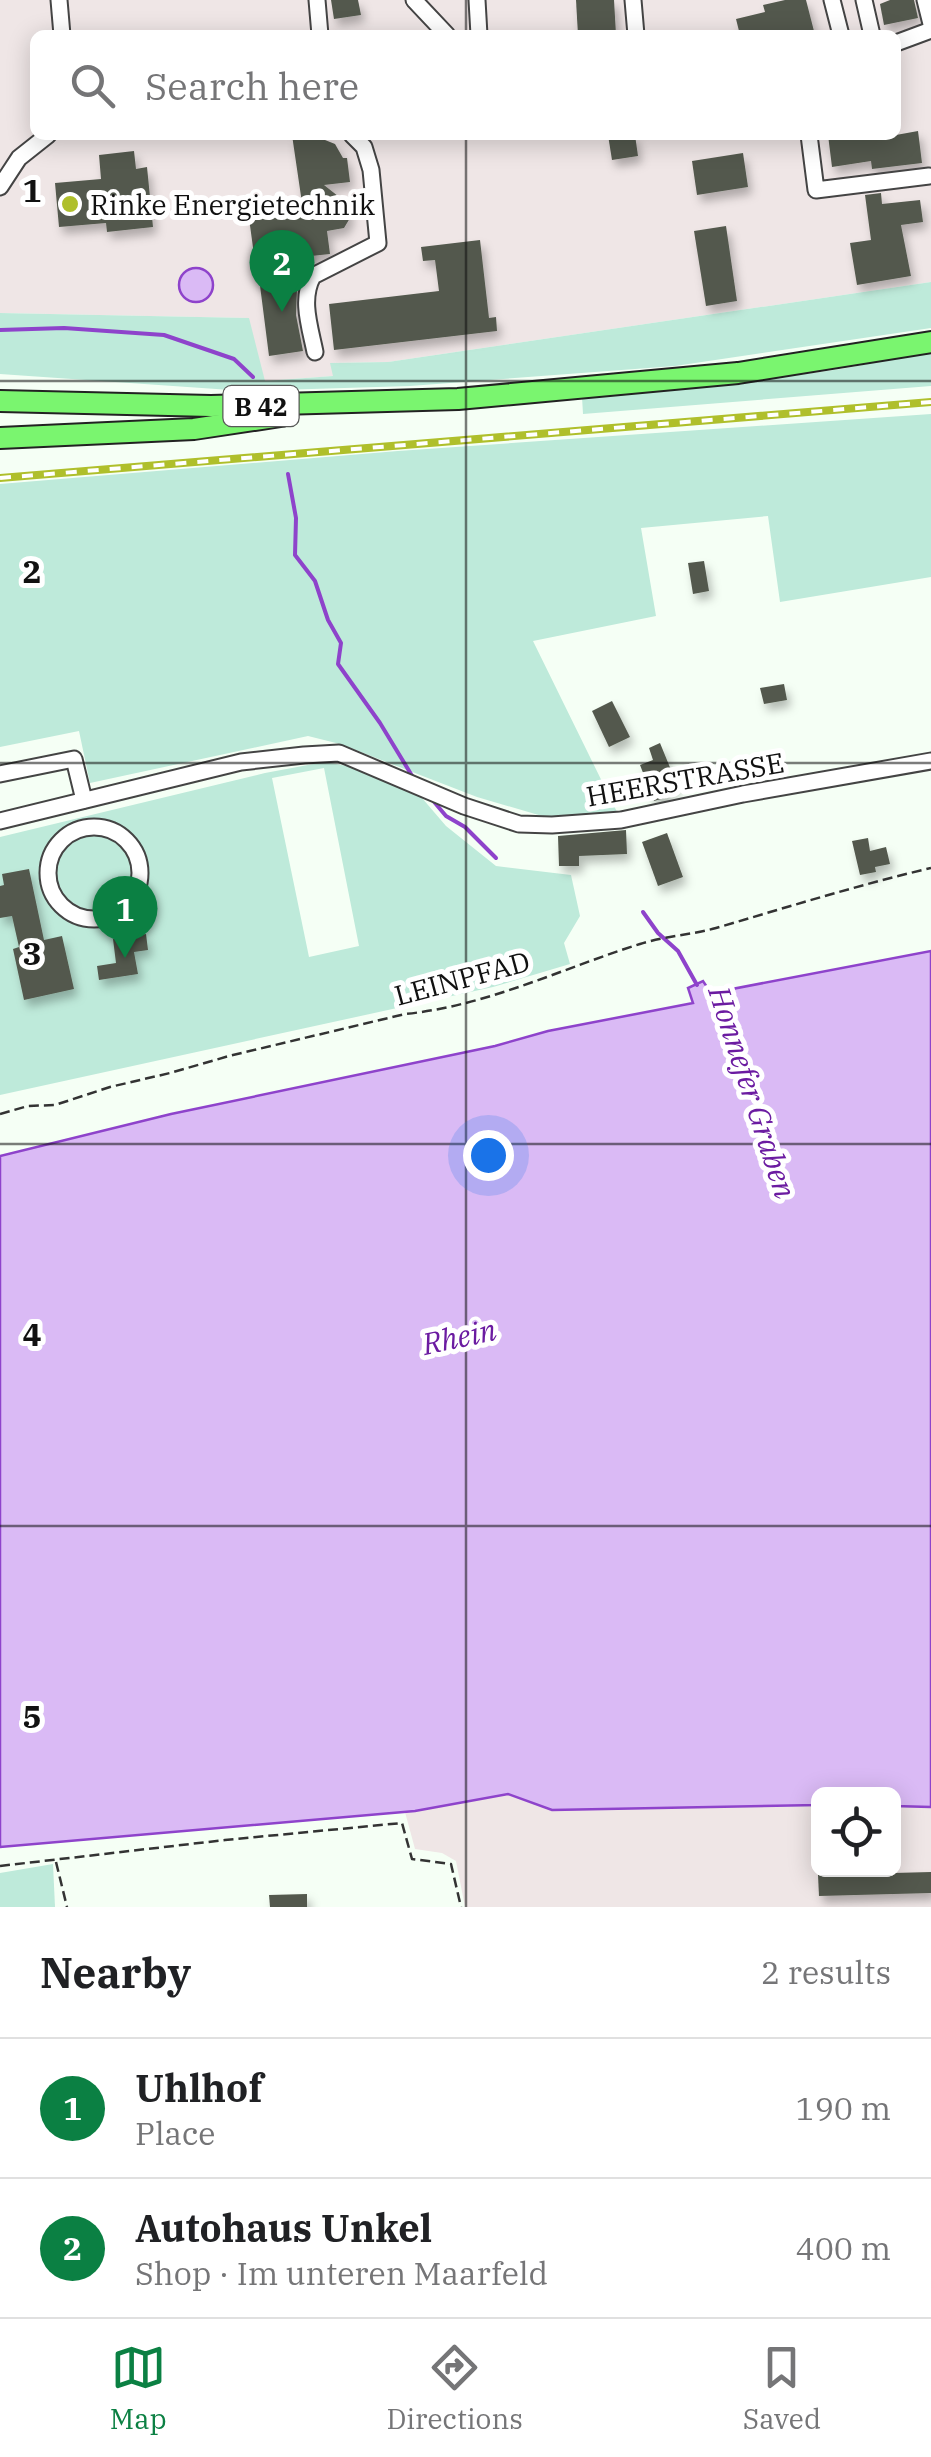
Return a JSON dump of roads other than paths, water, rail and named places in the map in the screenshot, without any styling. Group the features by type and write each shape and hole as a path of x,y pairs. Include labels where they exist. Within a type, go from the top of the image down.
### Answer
{"main road":[{"name":"B 42","path":"0,402 154,406 458,399 738,372 931,342"},
{"path":"0,438 194,429 367,403"}],"street":[{"path":"59,0 62,30"},
{"path":"317,0 320,30"},
{"path":"414,0 442,30"},
{"path":"476,0 479,30"},
{"path":"632,0 635,30"},
{"path":"832,0 840,30"},
{"path":"864,0 871,30"},
{"path":"901,41 931,27 925,0"},
{"path":"0,187 19,158 42,140"},
{"path":"315,352 307,286 313,276 378,243 370,170 364,147 357,140"},
{"path":"810,140 816,190 930,176"},
{"name":"HEERSTRASSE","path":"83,800 242,762 340,753 464,806 519,824 552,825 621,820 931,761"},
{"path":"0,774 74,759 86,828"},
{"path":"0,820 83,800"},
{"path":"86,828 115,832 136,853 140,867 140,882 126,908 98,920 68,912 50,887 48,872 59,843 86,828"}],"water":[{"path":"196,268 208,273 213,285 208,297 196,302 184,297 179,285 184,273"},
{"name":"Rhein","path":"931,951 931,1807 901,1806 901,1787 811,1787 811,1805 552,1810 508,1794 415,1811 0,1847 0,1156 171,1114 693,1003 688,988 703,981 711,993"}],"waterway":[{"name":"Honnefer Graben","path":"0,330 64,328 164,335 234,359 253,377"},
{"name":"Honnefer Graben","path":"288,474 296,518 295,555 315,581 328,620 341,643 338,664 414,779"},
{"name":"Honnefer Graben","path":"430,797 446,816 465,827 496,858"},
{"name":"Honnefer Graben","path":"643,912 678,951 697,985"}],"railway":[{"path":"0,478 931,402"}],"place":[{"name":"Rinke Energietechnik","path":"70,204"},
{"name":"Autohaus Unkel","path":"282,312"},
{"name":"Uhlhof","path":"125,958"}]}
